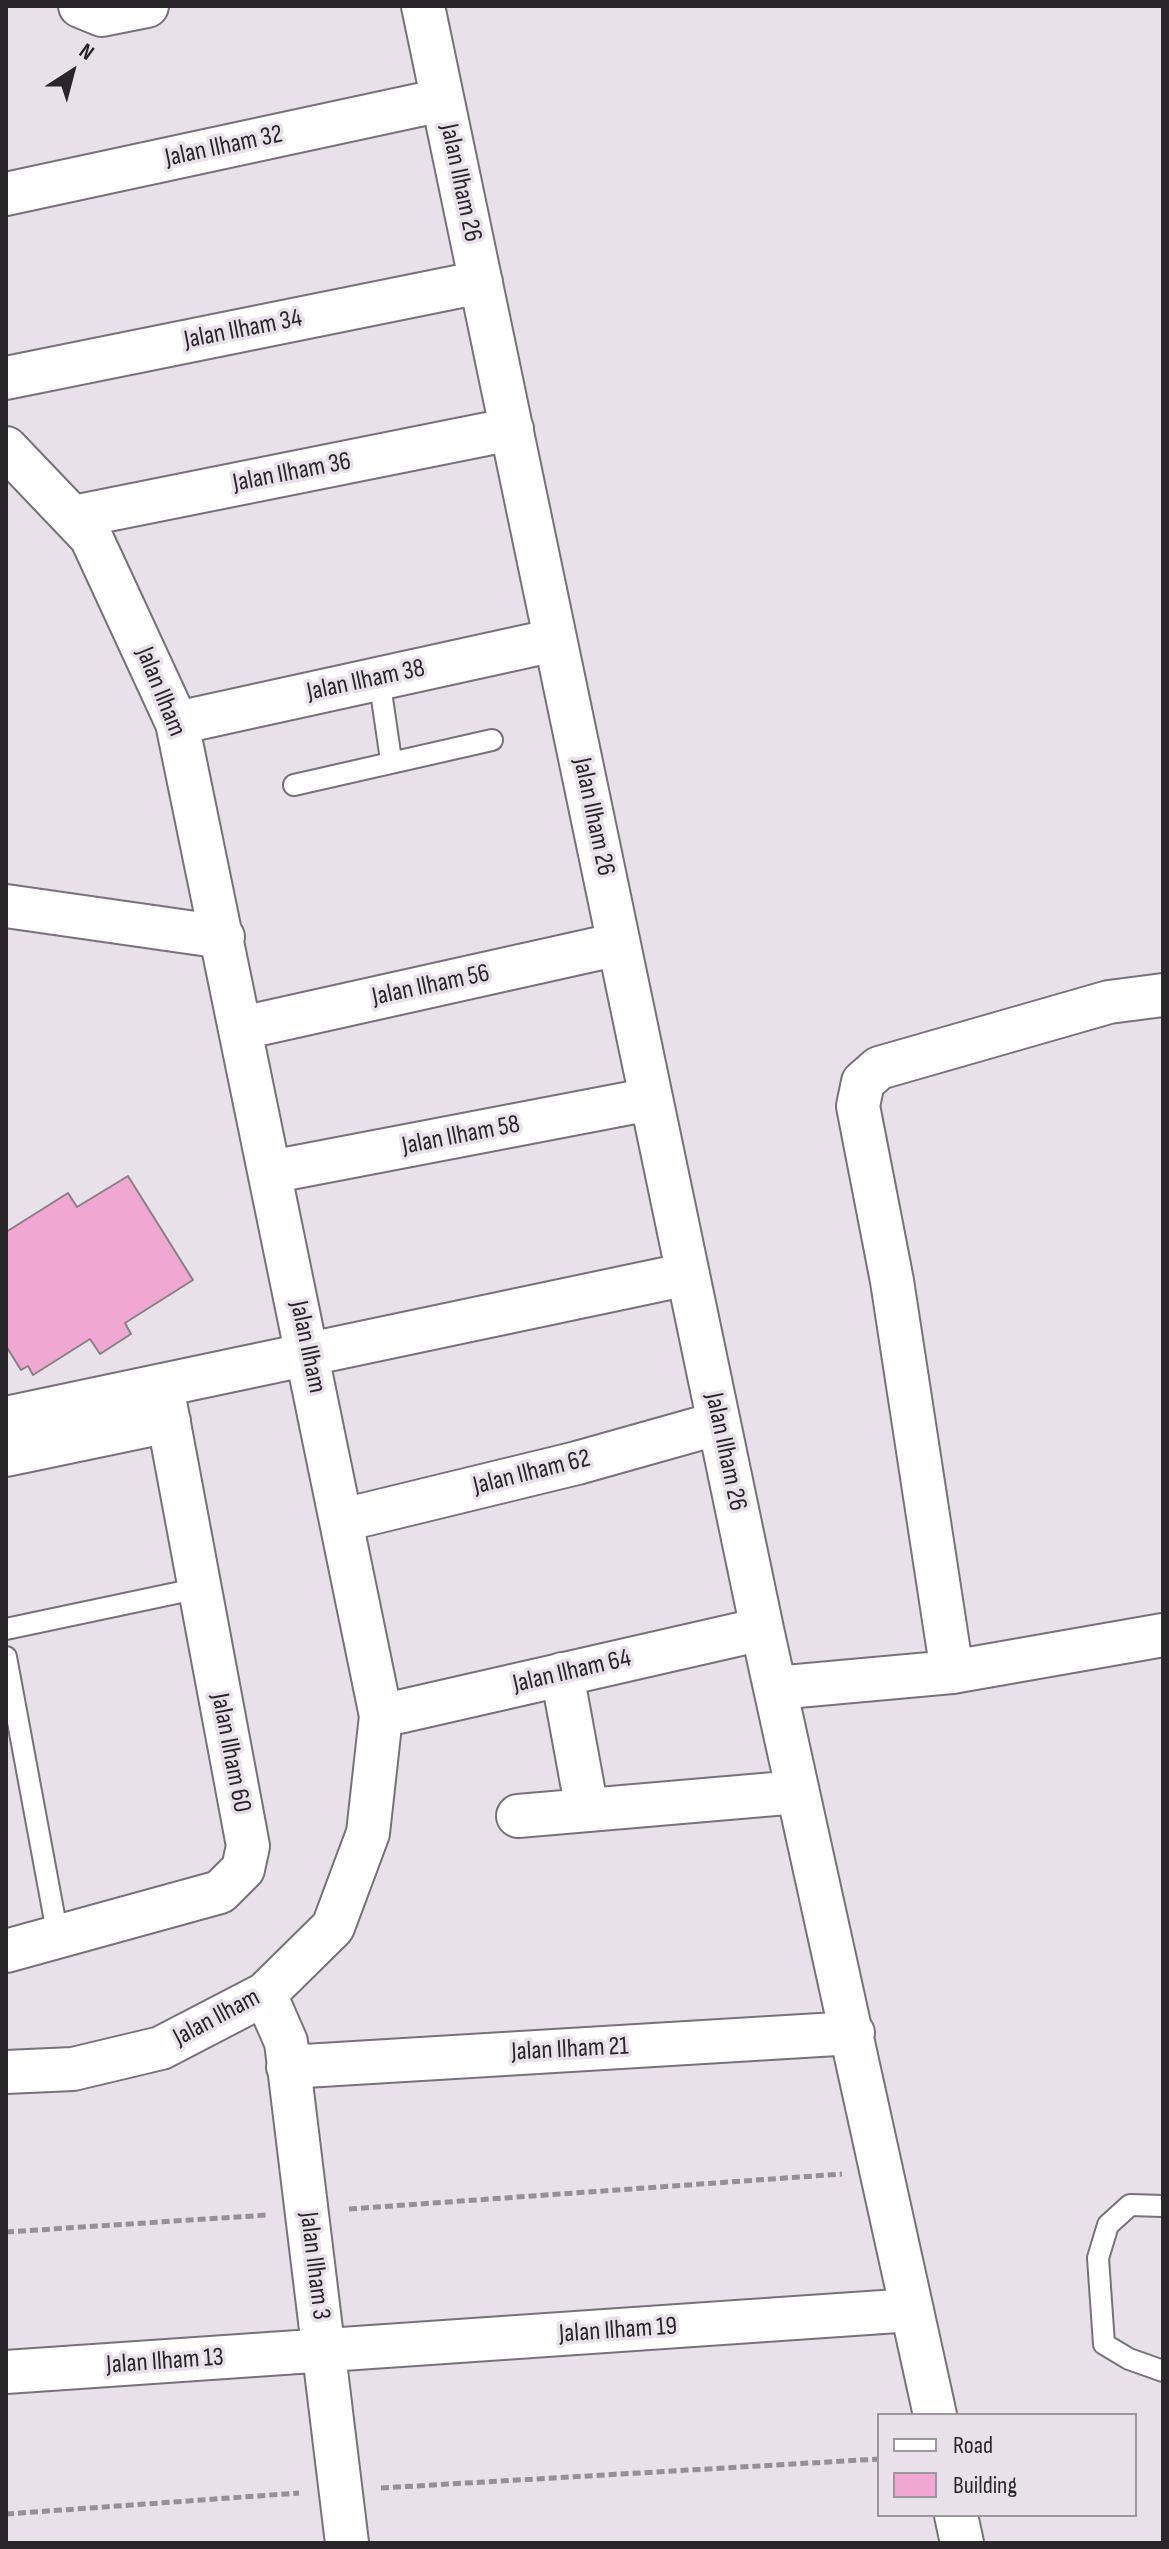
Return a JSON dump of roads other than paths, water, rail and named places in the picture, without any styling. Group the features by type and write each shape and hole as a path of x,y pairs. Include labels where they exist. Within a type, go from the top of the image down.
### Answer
{"street":[{"path":"80,6 102,15 147,6"},
{"name":"Jalan Ilham 26","path":"423,6 762,1629 935,2413"},
{"name":"Jalan Ilham 32","path":"6,194 442,100"},
{"name":"Jalan Ilham 34","path":"6,378 481,282"},
{"name":"Jalan Ilham 36","path":"73,517 512,429"},
{"name":"Jalan Ilham","path":"6,448 91,537 177,723 381,1716 368,1833 333,1927 265,1994 161,2048 73,2069 6,2072"},
{"name":"Jalan Ilham 38","path":"177,723 555,640"},
{"path":"6,906 223,937"},
{"name":"Jalan Ilham 56","path":"242,1028 619,944"},
{"path":"952,1672 892,1281 858,1106 863,1082 879,1068 1109,1002 1163,995"},
{"name":"Jalan Ilham 58","path":"270,1172 651,1099"},
{"path":"6,1455 309,1356 688,1274"},
{"path":"6,1418 165,1403"},
{"name":"Jalan Ilham 60","path":"6,1951 220,1892 243,1869 248,1846 165,1403"},
{"name":"Jalan Ilham 62","path":"343,1520 577,1463 719,1423"},
{"name":"Jalan Ilham 64","path":"381,1716 762,1629"},
{"path":"775,1688 952,1672 1163,1635"},
{"path":"562,1674 587,1810"},
{"path":"518,1816 798,1792"},
{"name":"Jalan Ilham 3","path":"265,1994 286,2042 347,2543"},
{"name":"Jalan Ilham 21","path":"288,2067 853,2033"},
{"name":"Jalan Ilham 19","path":"324,2352 912,2310"},
{"name":"Jalan Ilham 13","path":"6,2372 324,2352"},
{"path":"956,2517 962,2543"}],"lane":[{"path":"379,678 391,760"},
{"path":"294,785 391,760 492,740"},
{"path":"6,1629 200,1588"},
{"path":"6,1657 58,1937"},
{"path":"1163,2206 1130,2205 1108,2225 1098,2258 1104,2344 1129,2359 1163,2371"}]}
